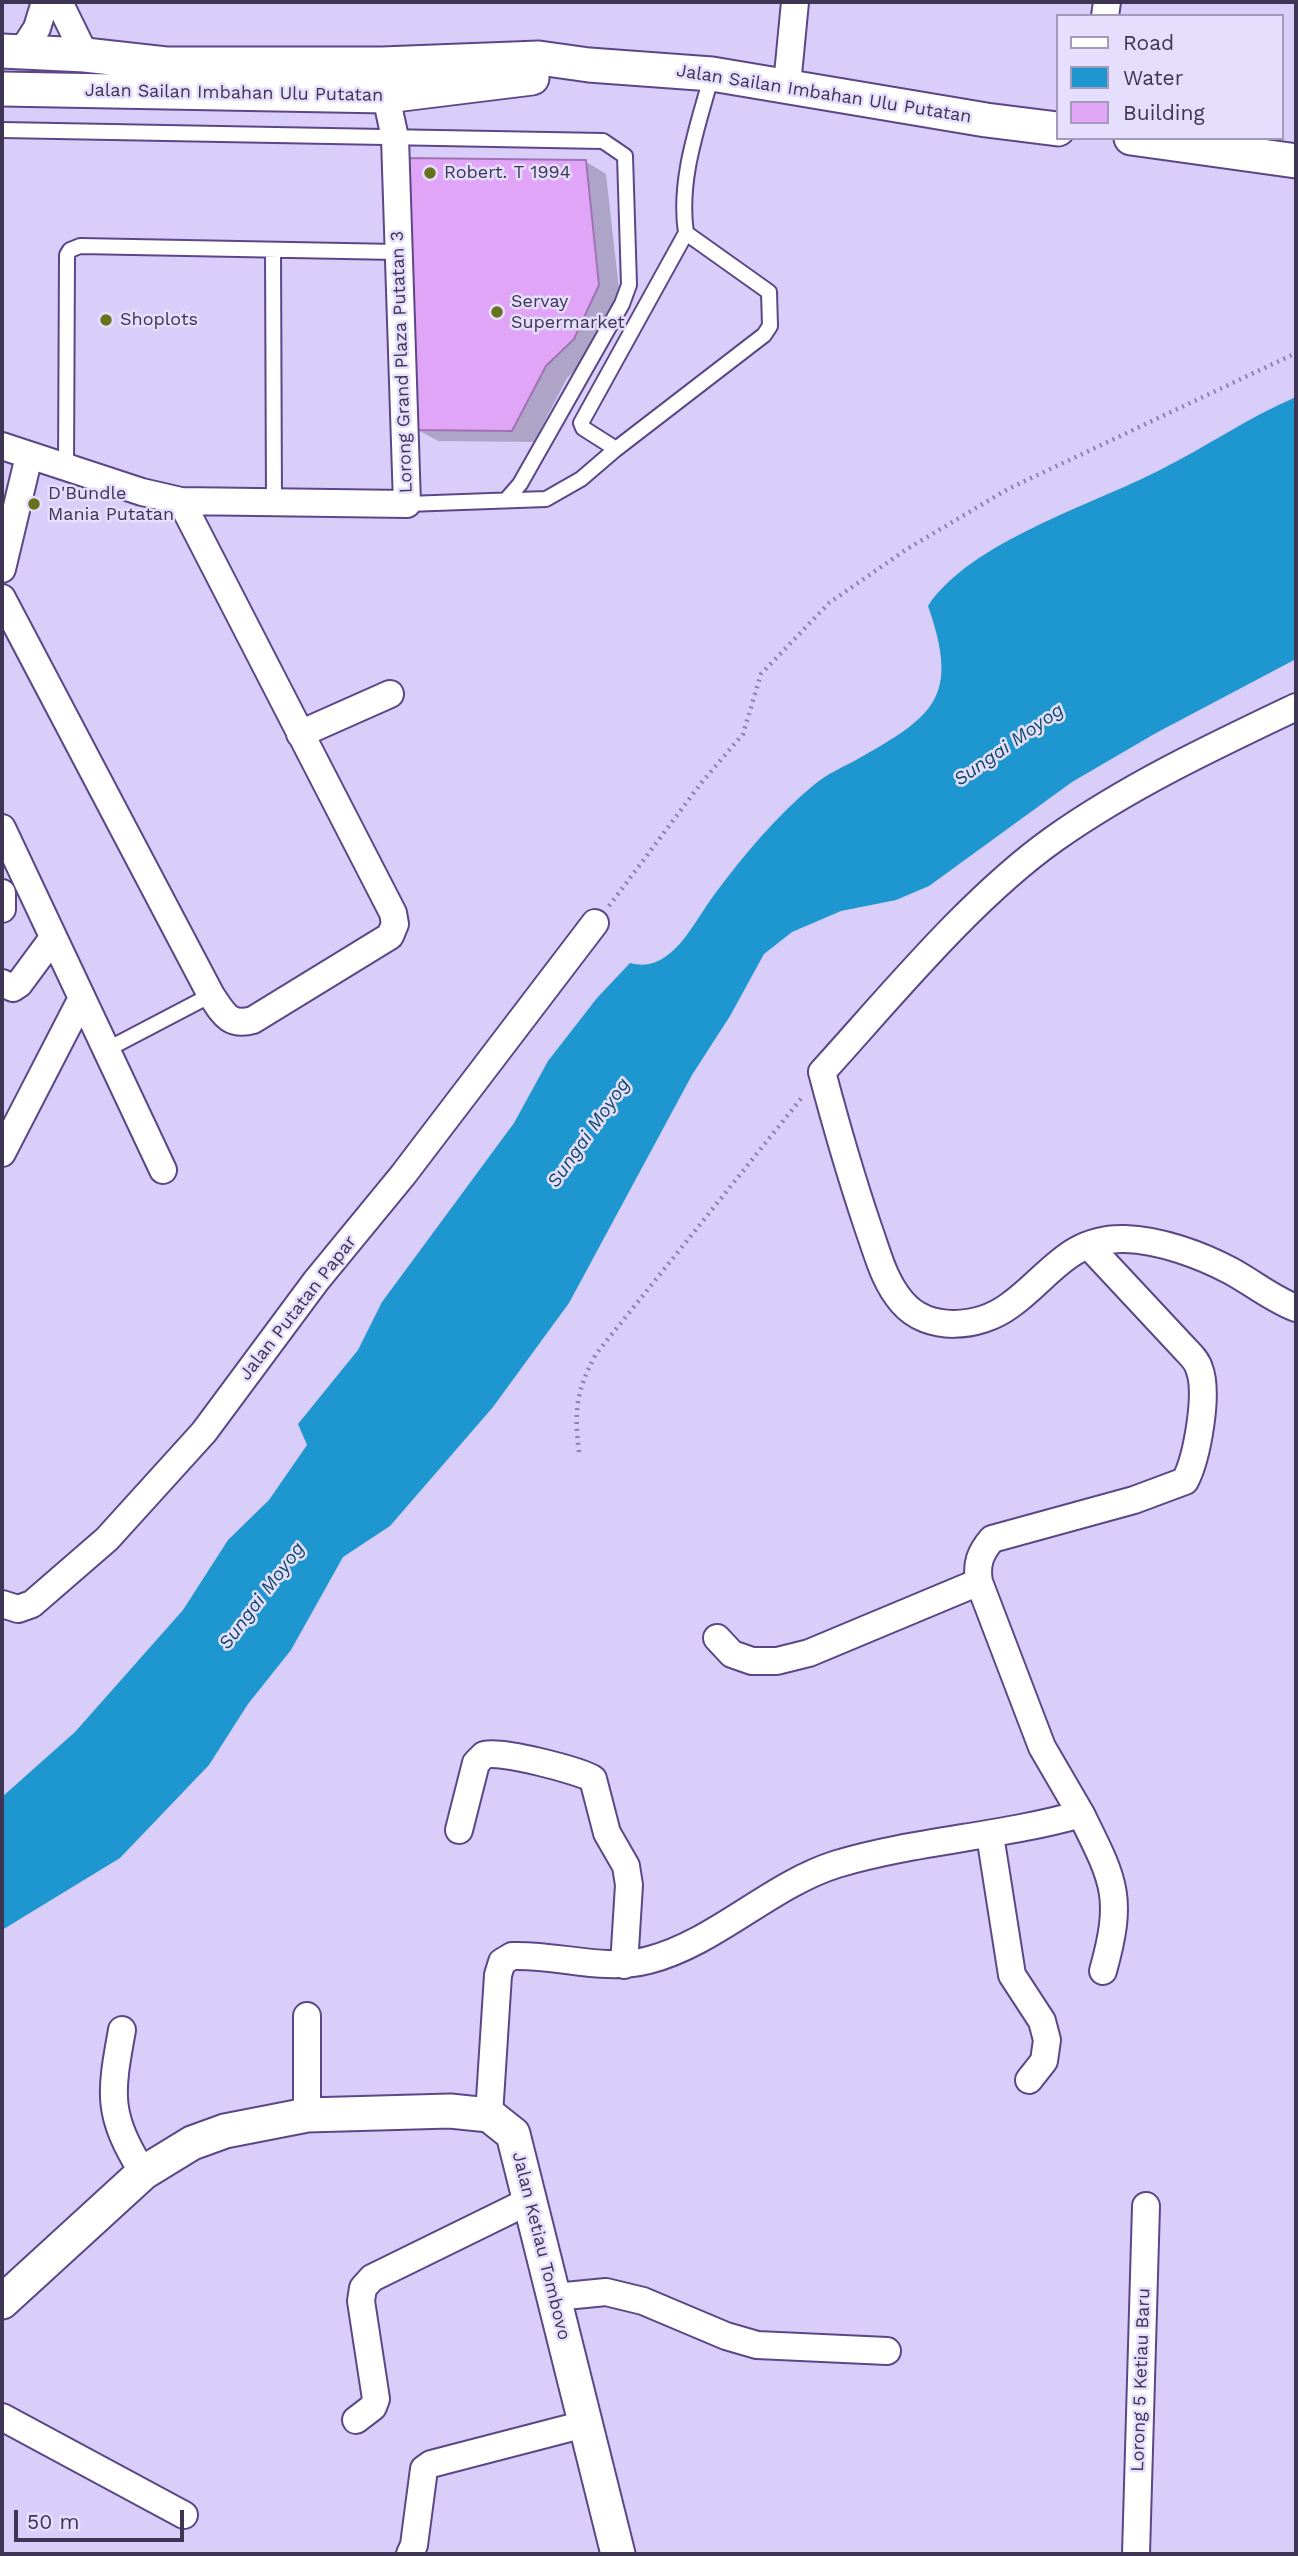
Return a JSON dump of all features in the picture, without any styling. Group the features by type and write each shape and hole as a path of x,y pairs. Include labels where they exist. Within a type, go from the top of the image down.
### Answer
{"street":[{"path":"11,52 37,28 45,2"},
{"path":"58,2 85,55"},
{"path":"787,85 795,2"},
{"name":"Jalan Sailan Imbahan Ulu Putatan","path":"11,52 85,55 166,64 395,64 539,58 589,65 712,74 1056,129"},
{"name":"Jalan Sailan Imbahan Ulu Putatan","path":"2,89 386,96 506,83 589,65"},
{"name":"Lorong Grand Plaza Putatan 3","path":"386,96 395,138 407,504"},
{"path":"1145,140 1296,161"},
{"path":"2,446 66,468 181,501 407,504"},
{"path":"2,565 29,456"},
{"path":"2,598 211,995 227,1020 240,1024 253,1020 390,936 395,924 393,913 181,501"},
{"path":"300,734 390,694"},
{"path":"1296,707 1213,747 1053,839 984,898 822,1072 847,1164 886,1280 904,1304 928,1320 957,1324 987,1319 1010,1306 1065,1256 1089,1246 1124,1239 1164,1245 1228,1269 1296,1308"},
{"path":"2,828 163,1170"},
{"path":"2,893 2,909"},
{"name":"Jalan Putatan Papar","path":"2,1604 18,1609 32,1604 107,1539 204,1432 316,1281 403,1175 595,923"},
{"path":"2,983 13,988 19,984 53,938"},
{"path":"2,1153 82,998"},
{"path":"1089,1246 1199,1366 1203,1384 1194,1463 1185,1481 1166,1489 992,1539 982,1550 977,1568 979,1582 1042,1747 1081,1814 1111,1874 1116,1901 1115,1930 1103,1970"},
{"path":"717,1638 732,1654 752,1661 777,1661 808,1653 979,1582"},
{"path":"458,1830 476,1763 483,1755 516,1758 585,1773 593,1779 607,1833 626,1866 628,1875 624,1965"},
{"path":"2,2302 144,2173 192,2143 225,2131 307,2115 450,2111 489,2115 498,1975 502,1962 512,1956 624,1965 650,1960 683,1947 807,1874 918,1843 990,1835 1081,1814"},
{"path":"990,1835 1012,1975 1042,2021 1047,2040 1044,2061 1029,2080"},
{"path":"307,2016 307,2115"},
{"path":"122,2030 113,2102 121,2136 144,2173"},
{"name":"Jalan Ketiau Tombovo","path":"489,2115 513,2134 618,2554"},
{"path":"356,2420 373,2407 376,2399 361,2301 363,2288 372,2278 531,2200"},
{"name":"Lorong 5 Ketiau Baru","path":"1136,2554 1146,2206"},
{"path":"555,2297 606,2292 643,2301 726,2336 757,2345 887,2351"},
{"path":"2,2417 184,2515"},
{"path":"410,2554 414,2545 424,2469 431,2464 585,2424"}],"lane":[{"path":"616,449 583,428 581,423 686,233 683,210 686,176 712,74"},
{"path":"2,130 603,141 625,156 629,285 520,484 506,499"},
{"name":"Lorong Grand Plaza Putatan 3","path":"407,504 484,504 506,499 538,500 564,491 764,335 770,326 769,292 686,233"},
{"path":"66,468 67,256 70,250 80,246 397,252"},
{"path":"273,250 274,503"},
{"path":"593,355 613,365"},
{"path":"106,1050 211,995"}],"path":[{"path":"595,923 702,782 743,734 761,674 829,603 907,549 1008,489 1296,353"},
{"path":"579,1452 574,1416 582,1381 596,1354 822,1072"}],"water":[{"name":"Sungai Moyog","path":"1296,397 1296,659 1156,733 1072,782 929,886 896,900 841,911 792,932 764,954 730,1016 692,1075 569,1303 493,1407 390,1526 343,1557 291,1650 248,1704 209,1765 120,1858 2,1930 2,1797 75,1732 183,1610 228,1540 269,1500 307,1445 298,1424 358,1350 382,1302 514,1123 548,1061 597,998 630,963 645,965 670,954 749,851 801,796 825,777 905,730 922,716 934,701 940,683 941,662 928,606 947,583 1002,544 1160,470"}],"building":[{"name":"Servay Supermarket","path":"406,158 586,160 599,285 574,339 546,366 512,431 415,430"}],"place":[{"name":"Robert. T 1994","path":"430,173"},
{"name":"Servay Supermarket","path":"497,312"},
{"name":"Shoplots","path":"106,320"},
{"name":"D'Bundle Mania Putatan","path":"34,504"}]}
